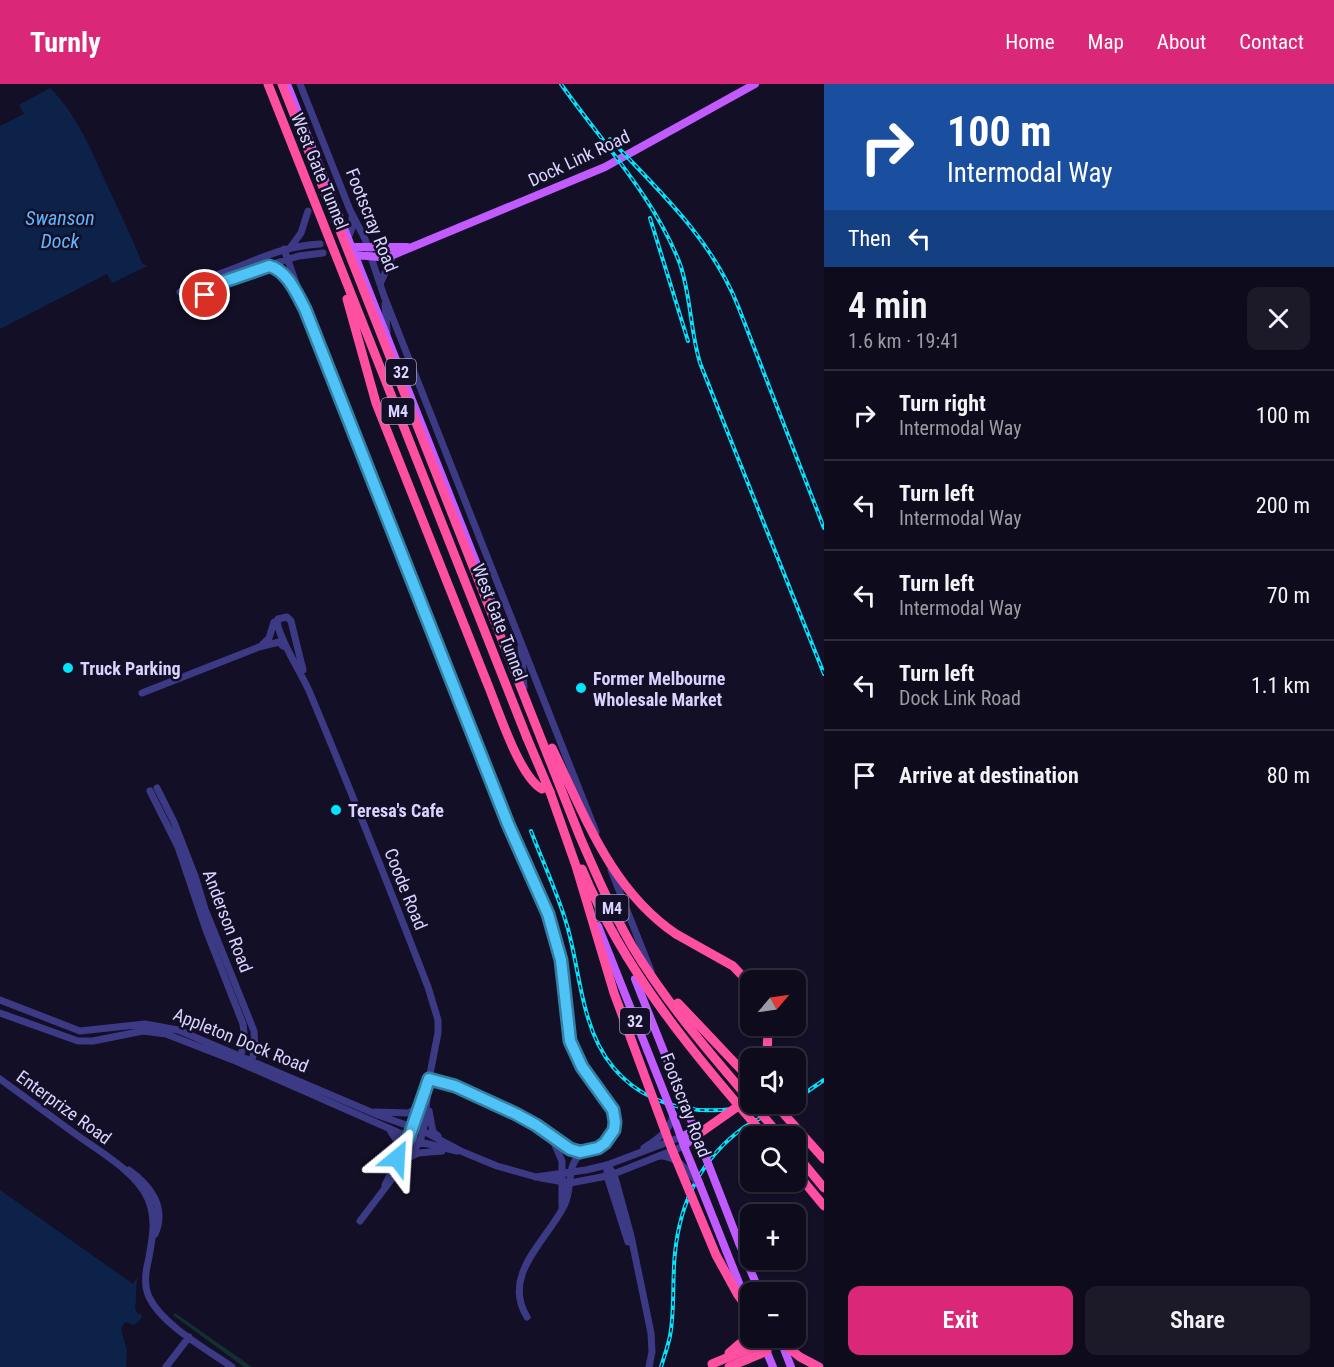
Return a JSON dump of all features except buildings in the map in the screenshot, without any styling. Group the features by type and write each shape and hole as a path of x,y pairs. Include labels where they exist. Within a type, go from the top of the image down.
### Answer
{"highway":[{"name":"West Gate Tunnel","path":"268,84 546,791 585,878 653,997 680,1036 757,1126"},
{"name":"West Gate Tunnel","path":"282,84 524,688 580,837 604,891 633,947 702,1044 740,1087"},
{"path":"336,259 376,403 522,765 530,780 546,791 576,866 614,993 671,1147 716,1255 740,1298"},
{"path":"524,688 595,838 621,882 636,900 664,926 691,944 733,966 740,973"},
{"path":"649,970 740,1068"},
{"path":"696,1133 740,1105"},
{"path":"761,1114 772,1126"},
{"path":"784,1114 824,1159"},
{"path":"806,1166 824,1188"},
{"path":"806,1184 824,1206"},
{"path":"709,1365 740,1345"},
{"path":"709,1365 754,1348"},
{"path":"729,1367 743,1364 760,1348"},
{"path":"788,1348 819,1367"}],"main road":[{"name":"Footscray Road","path":"287,84 493,605"},
{"name":"Dock Link Road","path":"351,247 393,255 605,167 755,84"},
{"name":"Dock Link Road","path":"369,252 410,247"},
{"name":"Footscray Road","path":"591,910 740,1287"},
{"name":"Footscray Road","path":"635,979 756,1282"},
{"name":"Appleton Dock Road","path":"682,1142 696,1133"},
{"path":"766,1348 773,1367"},
{"path":"782,1348 791,1367"}],"street":[{"name":"Footscray Road","path":"300,84 328,157 369,252 384,296 657,987"},
{"name":"Footscray Road","path":"318,161 328,157"},
{"path":"350,210 351,247"},
{"path":"308,212 301,233 287,248 288,259 305,309 508,824 554,930 561,960 570,1041 582,1067 609,1103 615,1116 614,1130 605,1143 578,1155 572,1165 569,1195 560,1214 532,1252 522,1275 520,1295 526,1317"},
{"path":"320,244 287,248 255,258 212,277 193,282 180,292 190,298 198,298 220,283 266,266 288,259 323,253"},
{"path":"380,284 393,255"},
{"path":"266,266 275,268 283,274 305,309"},
{"name":"Footscray Road","path":"384,296 388,338"},
{"path":"408,388 424,397"},
{"path":"442,477 454,472"},
{"path":"484,581 491,575 490,562"},
{"name":"Footscray Road","path":"493,605 499,591 499,584"},
{"name":"Coode Road","path":"305,678 280,635 278,619 287,617 291,621 305,678 432,998 438,1020 438,1033 420,1142 385,1185 360,1221"},
{"path":"259,647 269,638 274,622 278,619"},
{"name":"Footscray Road","path":"516,630 521,646 524,688"},
{"path":"142,693 259,647 280,642 305,678"},
{"name":"Anderson Road","path":"239,1059 245,1042 243,1024 206,930 178,847 154,790 174,822 205,909 254,1031 255,1049 250,1064"},
{"name":"Appleton Dock Road","path":"0,1000 80,1031 134,1024 154,1024 178,1030 420,1142 462,1152 506,1170 536,1177 570,1183 610,1175 659,1156 682,1142"},
{"name":"Appleton Dock Road","path":"0,1011 78,1041 93,1041 130,1033 154,1031 239,1059"},
{"name":"Appleton Dock Road","path":"250,1064 440,1138 462,1152"},
{"name":"Enterprize Road","path":"0,1079 110,1159 141,1187 148,1198 152,1212 153,1239 145,1283 148,1296 165,1318 232,1367"},
{"path":"429,1080 455,1086 516,1114 570,1149 584,1152"},
{"name":"Coode Road","path":"385,1185 409,1137 429,1080"},
{"path":"428,1093 433,1132 440,1138"},
{"path":"366,1110 410,1113 418,1107"},
{"path":"636,1152 666,1131 673,1115"},
{"path":"389,1129 398,1141 397,1158"},
{"path":"550,1135 561,1156 564,1170 560,1214"},
{"name":"Appleton Dock Road","path":"536,1177 578,1172 607,1165 636,1152 682,1142"},
{"path":"408,1159 418,1153 462,1152"},
{"path":"659,1156 675,1159 700,1185"},
{"path":"607,1165 638,1270 651,1333 652,1352 649,1367"},
{"path":"166,1367 189,1337"}],"green space":[{"path":"175,1313 252,1367 244,1367 173,1315"}],"water":[{"name":"Swanson Dock","path":"50,88 69,110 84,135 142,263 147,266 112,283 107,274 0,329 0,126 24,114 19,105"},
{"path":"0,1190 133,1284 138,1276 135,1308 142,1318 134,1325 125,1322 121,1329 127,1351 126,1367 0,1367"}],"tunnel":[{"path":"607,906 619,936"}],"railway":[{"path":"561,84 642,193 680,264 700,363 824,674"},
{"path":"610,139 682,216 699,237 727,281 824,528"},
{"path":"650,218 688,341"},
{"path":"531,831 564,917 588,1018 599,1046 614,1068 633,1086 654,1098 678,1106 704,1110 740,1107"},
{"path":"806,1092 824,1080"},
{"path":"661,1367 672,1326 674,1263 678,1234 688,1199 695,1183 715,1153 743,1128 769,1114"}],"place":[{"name":"Truck Parking","path":"68,668"},
{"name":"Former Melbourne Wholesale Market","path":"581,688"},
{"name":"Teresa's Cafe","path":"336,810"}],"route":[{"path":"205,295 220,283 269,266 283,274 305,309 508,824 554,930 561,960 567,1031 570,1041 582,1067 609,1103 615,1116 611,1137 598,1148 580,1152 570,1149 516,1114 455,1086 429,1079 409,1137 397,1158"}]}
